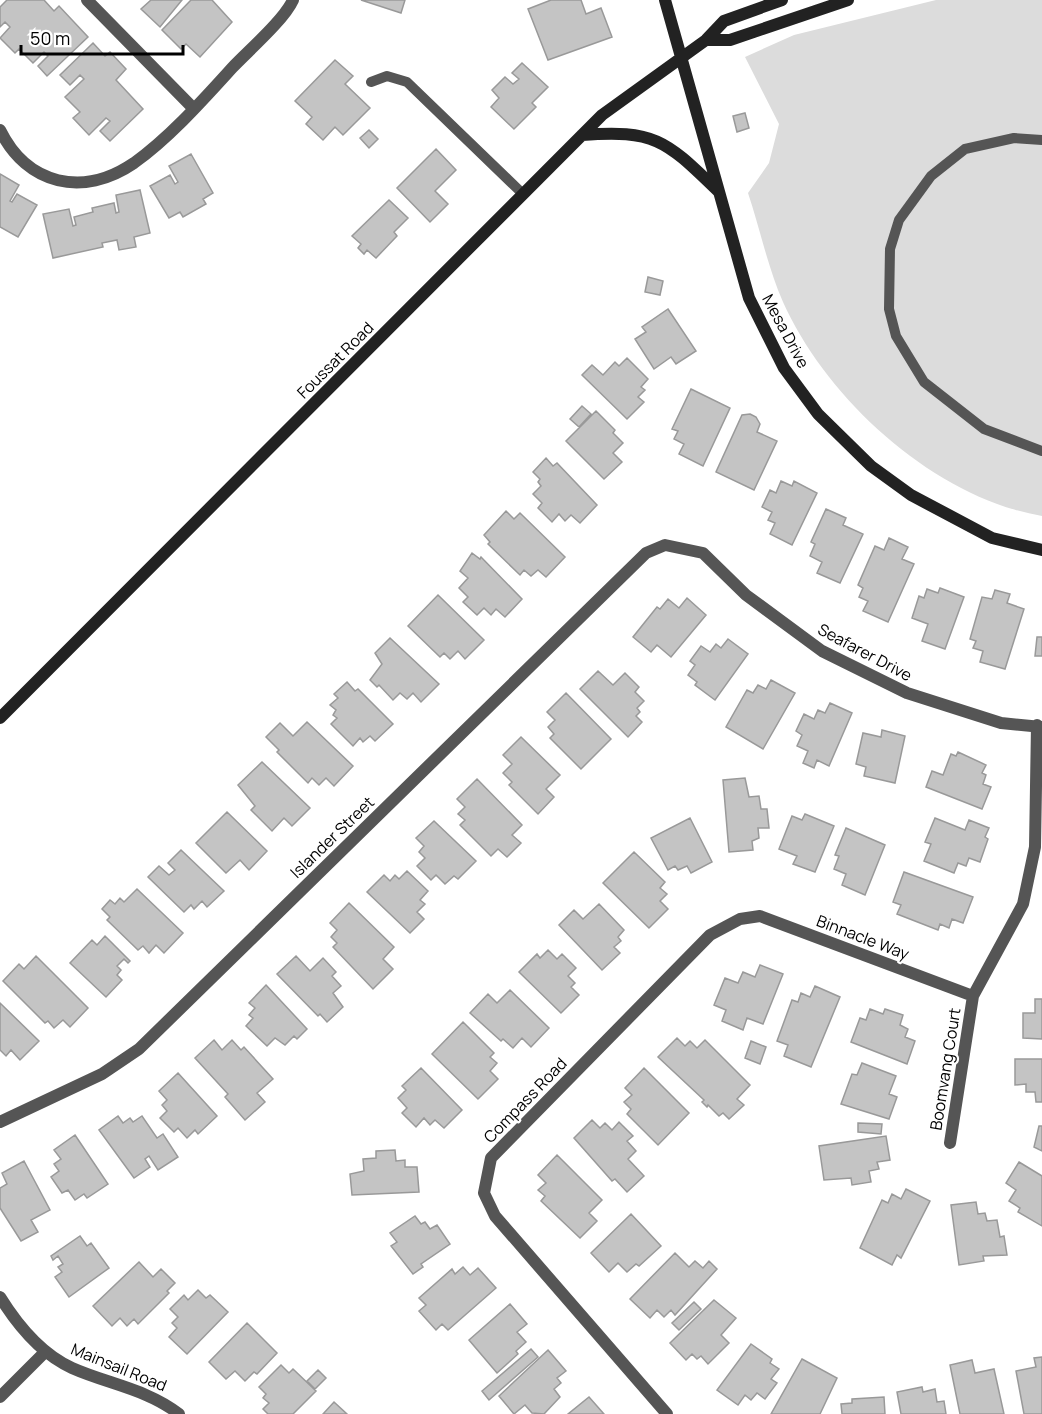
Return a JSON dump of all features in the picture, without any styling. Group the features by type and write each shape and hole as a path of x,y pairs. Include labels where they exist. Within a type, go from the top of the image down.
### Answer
{"main road":[{"name":"Mesa Drive","path":"665,0 749,298 784,368 818,414 871,466 911,495 992,538 1042,550"},
{"name":"Foussat Road","path":"0,718 602,115 706,40 724,21 782,0"},
{"name":"Foussat Road","path":"706,40 730,40 848,0"},
{"path":"582,135 621,131 659,140 680,154 720,192"}],"street":[{"path":"87,0 194,109"},
{"path":"0,130 24,164 50,179 79,184 110,175 133,163 194,109 293,0"},
{"name":"Seafarer Drive","path":"665,544 703,553 746,595 822,651 907,693 1001,723 1040,726"},
{"name":"Islander Street","path":"0,1122 102,1074 139,1049 646,553 665,544"},
{"name":"Boomvang Court","path":"950,1143 973,996 1023,904 1035,847 1040,726"},
{"name":"Binnacle Way","path":"740,919 760,916 973,996"},
{"name":"Compass Road","path":"667,1414 495,1216 484,1193 491,1158 710,935 740,919"},
{"name":"Mainsail Road","path":"0,1297 16,1322 45,1352 72,1368 132,1388 168,1405 179,1414"},
{"path":"0,1397 45,1352"}],"lane":[{"path":"371,82 387,76 407,82 523,194"},
{"path":"1042,140 1014,138 966,149 931,176 898,219 890,249 889,309 896,336 924,382 984,429 1042,451"}],"shaded area":[{"path":"936,0 1042,0 1042,516 1002,506 963,489 925,466 889,439 856,408 827,374 802,339 783,302 768,262 748,193 769,163 779,124 745,57 794,35"}],"building":[{"path":"7,0 44,0 54,11 59,6 88,37 47,76 38,66 48,56 44,52 33,63 19,49 15,53 0,38 10,27 5,22 0,27 0,7"},
{"path":"151,0 182,0 160,27 141,9"},
{"path":"191,0 212,0 232,22 200,57 186,44 181,49 162,30"},
{"path":"361,0 405,0 401,13"},
{"path":"551,0 581,0 586,14 601,8 612,37 548,60 528,9"},
{"path":"93,43 105,56 110,52 126,69 116,80 143,109 110,141 100,131 110,121 106,118 89,135 73,118 80,112 65,97 84,79 80,75 70,85 60,75"},
{"path":"335,60 353,76 345,84 370,108 343,135 335,127 323,140 306,124 312,117 295,101"},
{"path":"522,63 548,87 532,103 536,107 514,129 491,107 499,98 492,90 505,77 513,84 519,79 512,73"},
{"path":"745,113 749,128 737,132 733,116"},
{"path":"369,130 378,139 369,148 360,138"},
{"path":"436,149 456,170 435,191 448,204 430,222 397,188"},
{"path":"191,154 213,193 203,199 206,204 183,217 180,212 169,218 150,186 170,175 175,184 178,182 169,166"},
{"path":"0,174 19,185 10,201 12,202 17,194 37,205 18,237 0,227"},
{"path":"140,190 150,233 134,237 136,247 119,250 117,240 102,243 103,247 53,258 43,214 69,209 73,226 76,225 74,217 93,212 92,208 114,203 116,213 119,212 116,195"},
{"path":"389,200 408,218 394,232 397,236 376,258 367,250 364,254 358,248 361,244 352,236"},
{"path":"648,277 663,281 660,295 645,292"},
{"path":"668,309 696,351 676,364 671,357 654,369 635,339 646,332 642,327"},
{"path":"627,358 648,379 641,387 645,390 638,397 644,402 627,419 582,375 592,365 603,375 615,362 619,366"},
{"path":"691,389 730,408 703,466 679,454 684,444 674,439 678,431 672,429"},
{"path":"582,406 591,414 579,427 570,419"},
{"path":"596,411 615,430 613,433 623,443 613,453 622,462 604,479 566,441"},
{"path":"750,414 756,417 760,424 757,432 777,441 754,490 716,472 742,415"},
{"path":"546,458 553,466 557,463 597,505 580,523 571,515 565,521 559,514 552,522 538,508 542,503 533,494 541,486 538,482 540,479 533,472"},
{"path":"781,481 792,486 794,481 817,493 792,545 770,534 775,523 768,520 772,512 762,507 770,490 776,493"},
{"path":"826,509 846,518 843,525 863,534 840,583 817,573 822,562 810,556 815,544 811,542"},
{"path":"506,511 514,519 520,513 565,557 546,577 538,570 531,576 524,570 520,575 488,544 490,542 484,535"},
{"path":"889,538 908,547 902,559 914,564 888,622 863,611 868,601 859,597 863,588 858,585 875,546 884,550"},
{"path":"472,553 480,559 481,557 522,599 505,617 496,609 491,615 484,608 477,615 463,602 468,597 459,588 468,578 460,571"},
{"path":"940,588 964,597 945,649 922,641 928,624 912,618 919,596 924,598 927,589 938,593"},
{"path":"995,590 1010,594 1007,603 1024,609 1005,669 980,662 983,651 973,648 976,641 970,639 982,597 992,599"},
{"path":"438,595 484,640 465,659 458,651 450,659 444,653 440,657 408,626"},
{"path":"687,598 706,615 671,657 657,645 651,652 633,637 657,607 660,609 668,599 679,608"},
{"path":"1037,637 1042,637 1042,656 1035,656"},
{"path":"390,638 439,684 421,702 413,693 407,699 400,693 393,700 379,685 377,687 370,680 382,664 375,653"},
{"path":"728,639 748,654 715,700 695,685 697,682 688,675 695,665 690,661 701,646 710,652 716,644 721,648"},
{"path":"598,671 613,685 625,673 639,687 635,692 644,701 637,708 640,712 636,716 642,722 628,737 580,689"},
{"path":"771,680 795,693 763,749 726,727 747,690 753,693 758,685 766,689"},
{"path":"347,682 355,691 358,689 393,724 375,741 370,736 363,742 360,738 353,746 331,724 337,718 333,715 336,710 330,705 338,698 334,694"},
{"path":"566,693 611,739 581,769 550,738 554,734 548,727 555,720 547,712"},
{"path":"830,703 852,713 829,766 817,760 814,768 803,763 808,751 797,746 802,735 796,731 804,714 814,719 818,710 825,713"},
{"path":"307,722 353,766 334,786 326,778 319,785 312,778 308,783 277,752 279,750 266,737 280,723 293,736"},
{"path":"882,730 905,736 895,783 864,776 866,767 856,764 863,733 881,737"},
{"path":"521,737 560,775 546,789 554,797 538,814 509,785 512,782 503,773 512,764 503,755"},
{"path":"958,752 986,765 982,773 986,775 983,784 991,787 982,809 926,787 932,771 943,775 951,754 956,756"},
{"path":"262,762 310,808 292,826 284,818 272,831 251,810 255,806 238,785"},
{"path":"745,778 749,797 759,796 761,809 767,809 769,828 758,828 759,838 752,841 753,850 729,852 723,780"},
{"path":"477,779 522,825 512,835 521,843 507,857 498,849 491,856 460,825 465,820 458,814 465,807 457,799"},
{"path":"227,812 267,851 249,870 240,860 226,873 196,843"},
{"path":"805,814 834,826 815,872 793,864 797,856 779,849 792,816 802,820"},
{"path":"690,818 712,862 691,873 687,866 678,870 675,866 668,870 651,838"},
{"path":"935,818 965,830 969,820 989,828 985,837 988,839 980,862 969,858 966,866 958,863 954,873 924,861 931,844 925,842"},
{"path":"434,821 476,861 458,879 454,876 445,884 436,875 431,880 417,866 425,858 419,852 424,846 416,838"},
{"path":"846,828 885,845 865,895 842,885 846,874 834,869 839,856 835,855"},
{"path":"181,850 224,891 207,907 202,901 194,909 191,905 184,912 148,877 159,866 169,875 175,870 168,863"},
{"path":"634,852 665,882 660,888 667,894 660,901 668,909 649,928 603,883"},
{"path":"407,871 428,891 420,900 425,904 417,912 424,919 410,933 367,892 384,875 390,881 395,875 399,879"},
{"path":"904,872 973,897 963,923 952,919 949,928 940,924 938,930 897,914 901,905 893,902"},
{"path":"137,889 183,933 164,953 156,945 149,953 143,946 138,950 107,920 110,917 102,909 110,900 115,904 120,898 124,902"},
{"path":"349,903 394,947 383,959 393,969 373,989 333,947 337,943 331,937 337,930 330,923"},
{"path":"599,904 624,930 618,937 621,941 614,947 620,953 602,970 559,925 574,910 583,919"},
{"path":"105,936 130,961 128,963 124,959 117,966 121,970 117,975 122,980 106,997 70,963 92,940 97,945"},
{"path":"548,950 557,959 562,954 576,968 568,976 575,983 571,987 579,995 561,1013 519,972 537,954 540,958"},
{"path":"36,956 88,1008 70,1027 63,1020 54,1028 48,1021 45,1023 3,981 19,964 24,969"},
{"path":"296,956 310,971 323,958 336,972 332,976 341,986 333,993 343,1007 327,1022 320,1014 318,1016 277,974"},
{"path":"760,965 783,974 763,1024 747,1018 743,1030 722,1021 726,1010 714,1005 725,978 738,983 743,972 755,977"},
{"path":"266,985 307,1029 297,1039 294,1036 285,1045 275,1038 267,1046 246,1026 253,1018 249,1015 255,1008 249,1003"},
{"path":"815,986 840,997 811,1067 784,1056 788,1045 777,1041 792,1000 798,1002 801,993 810,997"},
{"path":"510,990 549,1028 531,1047 522,1038 513,1048 503,1039 501,1041 470,1013 488,994 497,1003"},
{"path":"1035,999 1042,999 1042,1039 1023,1038 1023,1013 1035,1013"},
{"path":"0,1003 39,1041 20,1060 11,1050 6,1056 0,1050"},
{"path":"870,1009 883,1014 885,1009 903,1015 900,1025 908,1029 905,1037 915,1041 907,1064 851,1042 860,1018 866,1020"},
{"path":"463,1022 494,1053 490,1057 497,1063 490,1071 498,1079 478,1099 432,1054"},
{"path":"677,1038 685,1046 690,1041 697,1048 705,1040 750,1085 737,1099 744,1105 729,1119 723,1113 719,1116 708,1105 707,1107 702,1102 704,1100 658,1057"},
{"path":"214,1040 222,1050 232,1040 241,1050 244,1047 273,1079 257,1093 265,1102 245,1120 225,1097 228,1094 195,1058"},
{"path":"751,1041 766,1047 760,1064 745,1058"},
{"path":"1015,1059 1042,1059 1042,1102 1036,1102 1035,1092 1026,1092 1026,1084 1015,1085"},
{"path":"862,1063 896,1076 889,1094 897,1097 889,1119 841,1104 852,1074 857,1075"},
{"path":"421,1068 462,1110 444,1128 435,1120 430,1125 424,1118 416,1127 402,1113 407,1108 398,1098 406,1090 402,1086"},
{"path":"644,1068 689,1113 658,1145 627,1114 631,1109 624,1102 632,1095 625,1088"},
{"path":"178,1073 217,1116 198,1134 195,1130 187,1138 178,1128 174,1132 160,1118 167,1111 162,1105 167,1100 159,1091"},
{"path":"118,1116 123,1123 130,1118 133,1122 142,1116 157,1138 163,1134 178,1157 158,1170 149,1156 145,1159 150,1167 134,1178 99,1130"},
{"path":"592,1120 600,1128 605,1123 612,1130 619,1122 633,1136 627,1141 636,1151 628,1159 644,1176 627,1192 615,1179 612,1181 574,1138"},
{"path":"858,1123 882,1124 881,1134 858,1132"},
{"path":"1039,1126 1042,1126 1042,1151 1034,1147"},
{"path":"75,1135 108,1184 87,1198 84,1194 75,1200 68,1190 62,1193 51,1177 59,1171 54,1164 61,1159 54,1150"},
{"path":"886,1136 890,1160 877,1162 879,1169 869,1171 871,1182 852,1185 851,1178 824,1180 819,1146"},
{"path":"395,1150 396,1161 405,1160 405,1167 417,1167 419,1192 352,1195 350,1174 364,1171 363,1159 376,1158 376,1151"},
{"path":"557,1155 602,1200 589,1213 597,1221 580,1238 541,1201 545,1196 538,1190 546,1183 538,1175"},
{"path":"24,1161 50,1210 31,1220 38,1232 21,1241 0,1208 0,1188 7,1184 2,1173"},
{"path":"1019,1162 1042,1176 1042,1226 1018,1212 1020,1208 1009,1201 1016,1190 1006,1183"},
{"path":"906,1189 930,1201 901,1258 897,1255 892,1265 860,1248 882,1200 888,1203 892,1194 901,1199"},
{"path":"976,1202 978,1214 985,1213 987,1221 997,1220 1000,1237 1004,1236 1007,1255 983,1256 984,1261 959,1265 951,1205"},
{"path":"631,1214 661,1246 639,1266 636,1264 627,1272 618,1263 609,1272 591,1253"},
{"path":"415,1216 421,1224 425,1222 430,1229 437,1225 450,1244 421,1264 423,1267 413,1274 391,1246 397,1242 390,1233"},
{"path":"80,1236 87,1246 91,1243 109,1268 69,1297 55,1277 62,1272 58,1267 63,1264 58,1256 53,1260 51,1256"},
{"path":"675,1253 689,1267 695,1261 703,1268 709,1261 717,1269 675,1315 671,1310 664,1317 657,1310 650,1318 630,1299"},
{"path":"139,1262 153,1277 161,1269 175,1283 167,1291 169,1293 138,1324 134,1319 127,1326 120,1318 112,1326 93,1306"},
{"path":"463,1267 470,1275 478,1268 496,1288 448,1330 442,1324 436,1330 419,1311 426,1305 419,1298 452,1269 455,1274"},
{"path":"198,1290 206,1298 210,1295 228,1312 187,1354 169,1337 177,1328 172,1323 178,1317 170,1309 184,1295 188,1300"},
{"path":"714,1300 736,1318 721,1335 729,1343 708,1364 701,1356 697,1359 692,1354 686,1360 670,1343"},
{"path":"694,1302 701,1309 679,1330 672,1323"},
{"path":"510,1304 527,1324 517,1332 526,1342 516,1351 518,1354 497,1373 469,1340"},
{"path":"247,1323 277,1353 257,1374 254,1372 245,1381 235,1371 226,1379 209,1362"},
{"path":"751,1344 772,1359 770,1363 779,1369 771,1379 777,1383 765,1399 757,1393 751,1400 745,1395 738,1405 717,1390"},
{"path":"531,1349 538,1357 489,1400 482,1391"},
{"path":"548,1350 566,1371 557,1378 561,1383 554,1389 560,1397 544,1414 532,1413 525,1405 514,1414 499,1396"},
{"path":"1042,1357 1042,1414 1024,1414 1016,1371 1036,1367 1034,1358"},
{"path":"802,1359 837,1378 820,1414 771,1414"},
{"path":"972,1360 975,1373 994,1369 1004,1414 960,1414 950,1365"},
{"path":"281,1365 289,1373 293,1369 316,1391 293,1414 268,1414 263,1409 269,1403 263,1398 266,1394 259,1387"},
{"path":"318,1370 326,1378 315,1389 307,1381"},
{"path":"922,1387 923,1392 935,1389 937,1402 944,1401 946,1414 901,1414 897,1392"},
{"path":"589,1397 604,1414 568,1414"},
{"path":"884,1397 885,1414 842,1414 841,1404 852,1403 852,1399"},
{"path":"334,1402 347,1414 323,1414"}]}
